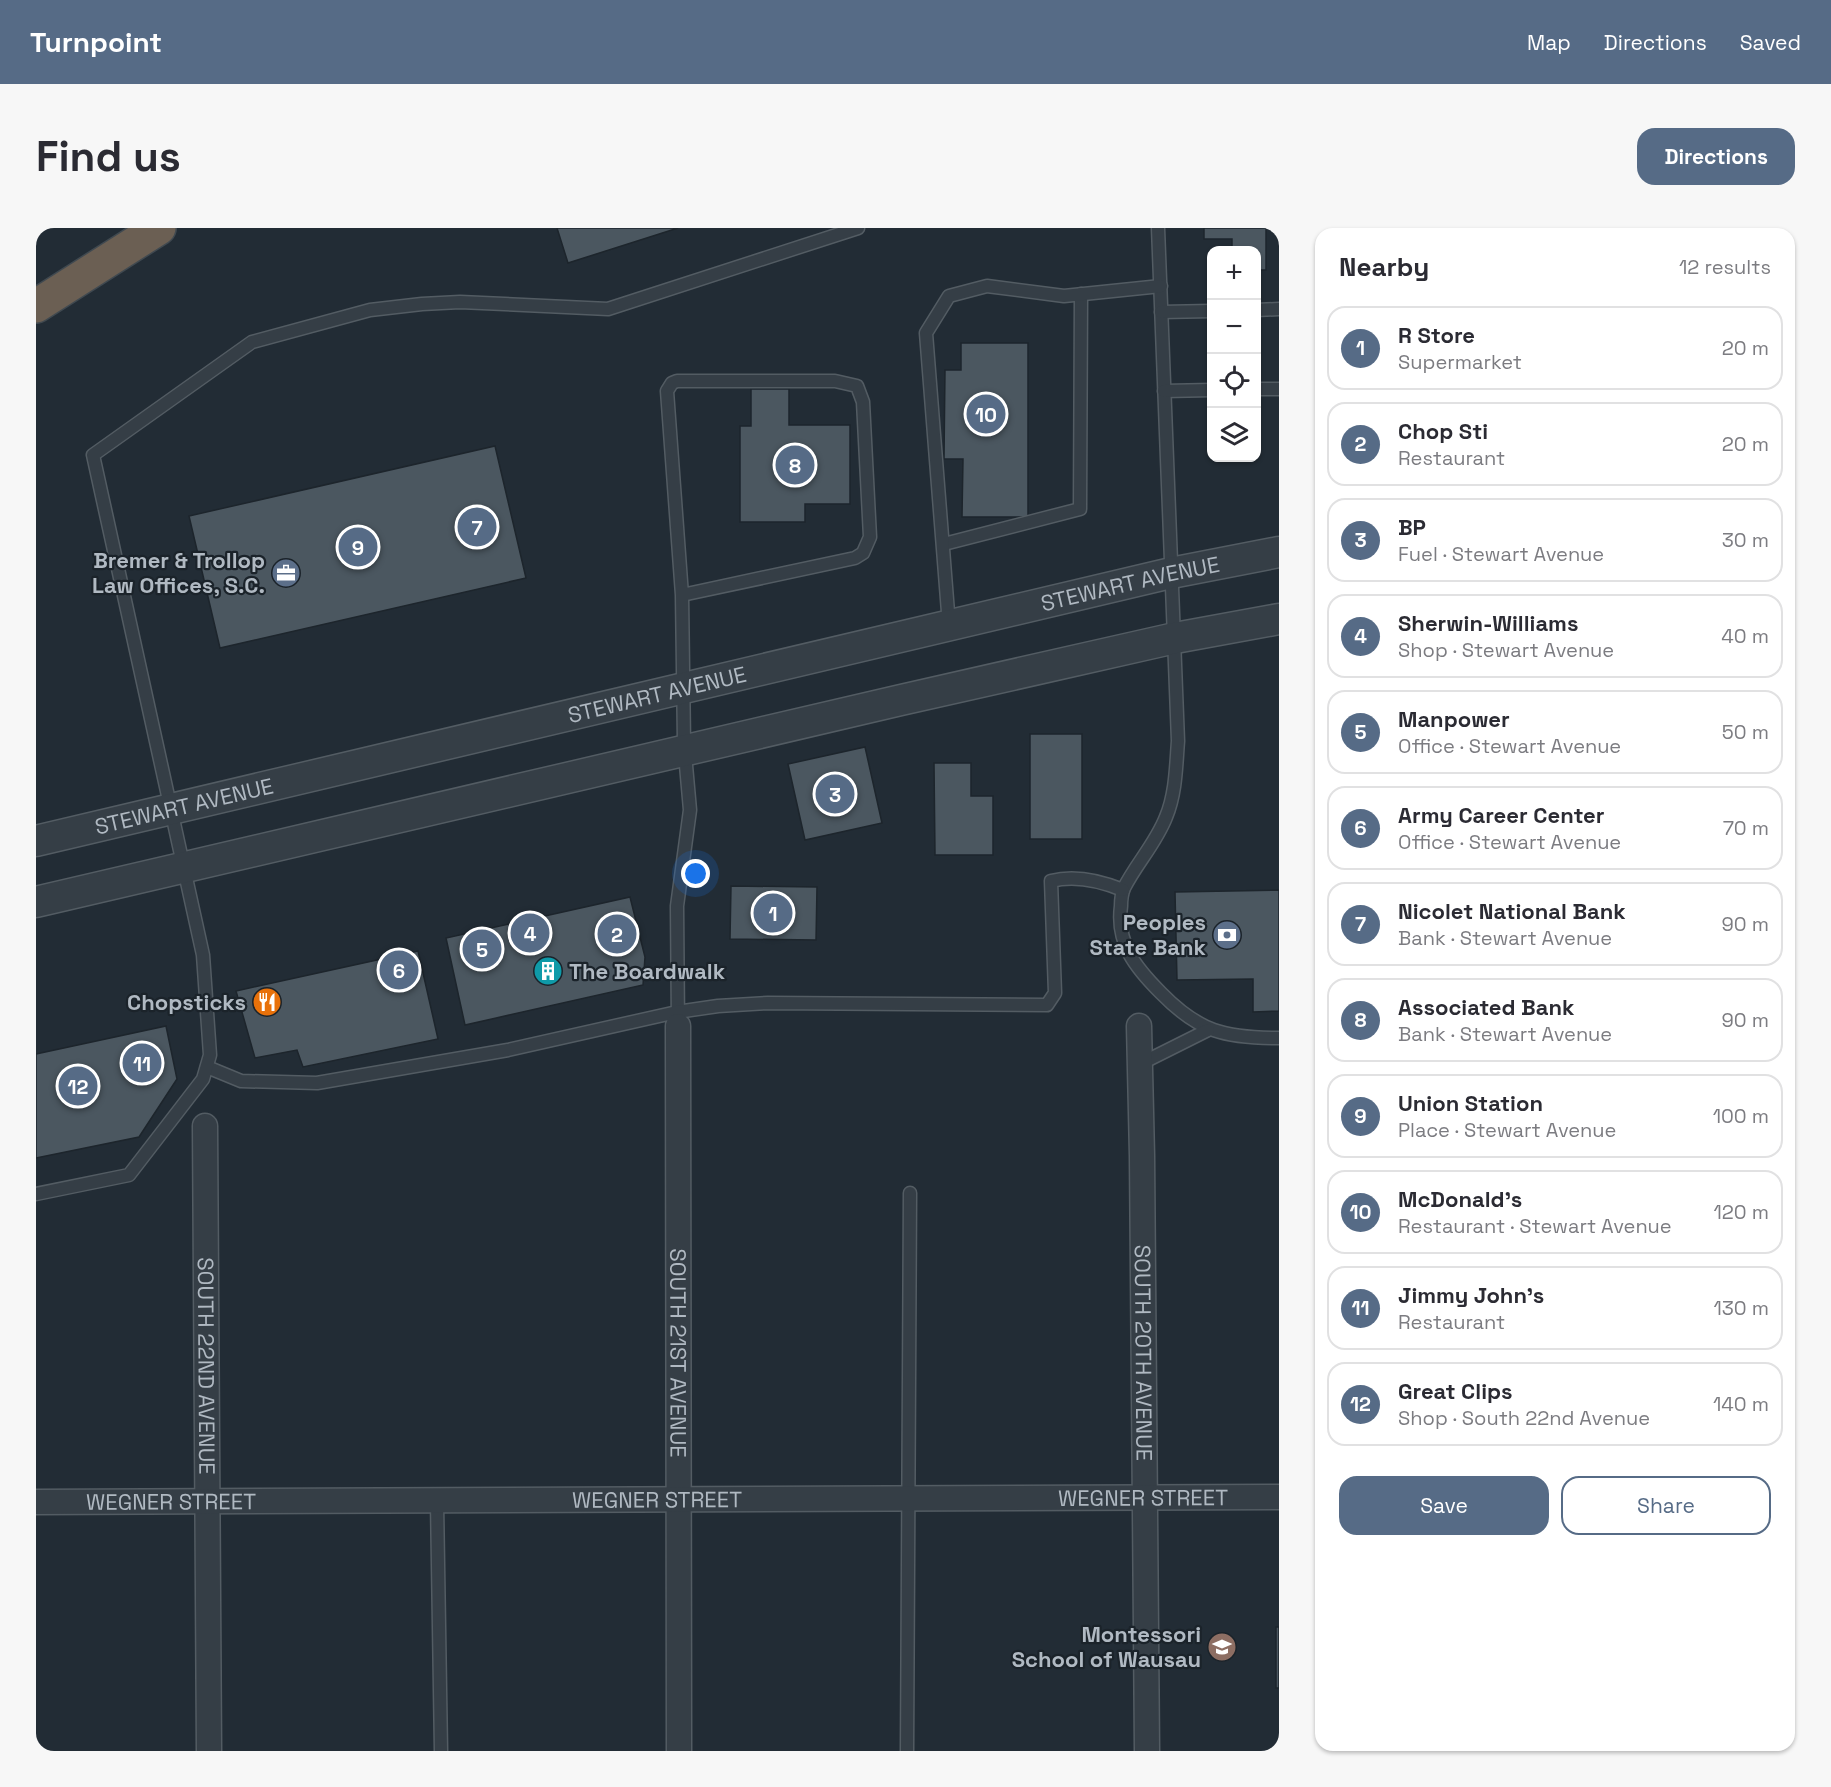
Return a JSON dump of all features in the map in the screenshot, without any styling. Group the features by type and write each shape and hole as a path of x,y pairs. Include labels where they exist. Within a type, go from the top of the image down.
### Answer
{"highway":[{"path":"36,306 159,228"}],"street":[{"name":"STEWART AVENUE","path":"36,841 1171,573 1279,552"},
{"path":"36,902 1175,638 1279,619"},
{"name":"SOUTH 21ST AVENUE","path":"678,1019 679,1751"},
{"name":"SOUTH 20TH AVENUE","path":"1139,1026 1146,1496 1147,1751"},
{"name":"SOUTH 22ND AVENUE","path":"205,1126 209,1751"},
{"name":"WEGNER STREET","path":"36,1502 1279,1497"}],"lane":[{"path":"36,1194 129,1175 203,1079 210,1055 203,955 93,455 252,342 370,310 422,304 460,302 608,309 858,228"},
{"path":"1158,228 1171,573 1179,717 1173,792 1161,828 1123,890 1120,914 1125,951 1136,968 1180,1013 1208,1030 1233,1037 1279,1038"},
{"path":"949,626 926,333 949,296 987,286 1064,296 1161,286"},
{"path":"944,544 1080,509 1081,294"},
{"path":"1261,310 1279,309"},
{"path":"1161,312 1207,311"},
{"path":"678,1019 677,906 690,810 684,751 682,595 669,387 678,381 834,381 857,386 863,402 870,537 863,553 855,558 682,595"},
{"path":"1261,389 1279,389"},
{"path":"1164,391 1207,390"},
{"path":"207,1067 241,1081 317,1083 768,1004 1047,1005 1055,993 1051,881 1067,877 1110,884 1123,890"},
{"path":"1140,1064 1208,1030"},
{"path":"908,1751 907,1500 910,1193"},
{"path":"437,1502 441,1751"}],"building":[{"path":"557,228 678,228 568,263"},
{"path":"1204,228 1266,228 1266,270 1261,270 1261,246 1232,246 1232,239 1204,239"},
{"path":"961,343 1028,343 1028,517 962,517 963,459 944,459 945,370 961,370"},
{"path":"751,389 789,389 789,425 850,425 850,504 805,504 805,522 740,522 740,426 751,426"},
{"path":"495,446 526,578 220,648 189,516"},
{"path":"1030,734 1082,734 1082,839 1030,839"},
{"path":"865,747 882,823 805,840 788,764"},
{"path":"934,763 971,763 971,796 993,796 993,855 935,855"},
{"path":"731,886 817,887 816,940 730,939"},
{"name":"Peoples State Bank","path":"1279,890 1279,1011 1253,1012 1253,979 1177,980 1175,892"},
{"name":"The Boardwalk","path":"630,897 645,957 643,985 465,1025 446,938"},
{"path":"418,951 438,1039 303,1067 297,1050 255,1058 236,991"},
{"path":"166,1026 177,1079 139,1137 36,1158 36,1054"},
{"path":"1276,1627 1279,1627 1279,1688 1276,1688"}],"place":[{"name":"McDonald's","path":"986,414"},
{"name":"Associated Bank","path":"795,465"},
{"name":"Nicolet National Bank","path":"477,527"},
{"name":"Union Station","path":"358,547"},
{"name":"Bremer & Trollop Law Offices, S.C.","path":"286,573"},
{"name":"BP","path":"835,794"},
{"name":"R Store","path":"773,913"},
{"name":"Sherwin-Williams","path":"530,933"},
{"name":"Chop Sti","path":"617,934"},
{"name":"Peoples State Bank","path":"1227,935"},
{"name":"Manpower","path":"482,949"},
{"name":"Army Career Center","path":"399,970"},
{"name":"The Boardwalk","path":"548,971"},
{"name":"Chopsticks","path":"267,1002"},
{"name":"Jimmy John's","path":"142,1063"},
{"name":"Great Clips","path":"78,1086"},
{"name":"Montessori School of Wausau","path":"1222,1647"}]}
